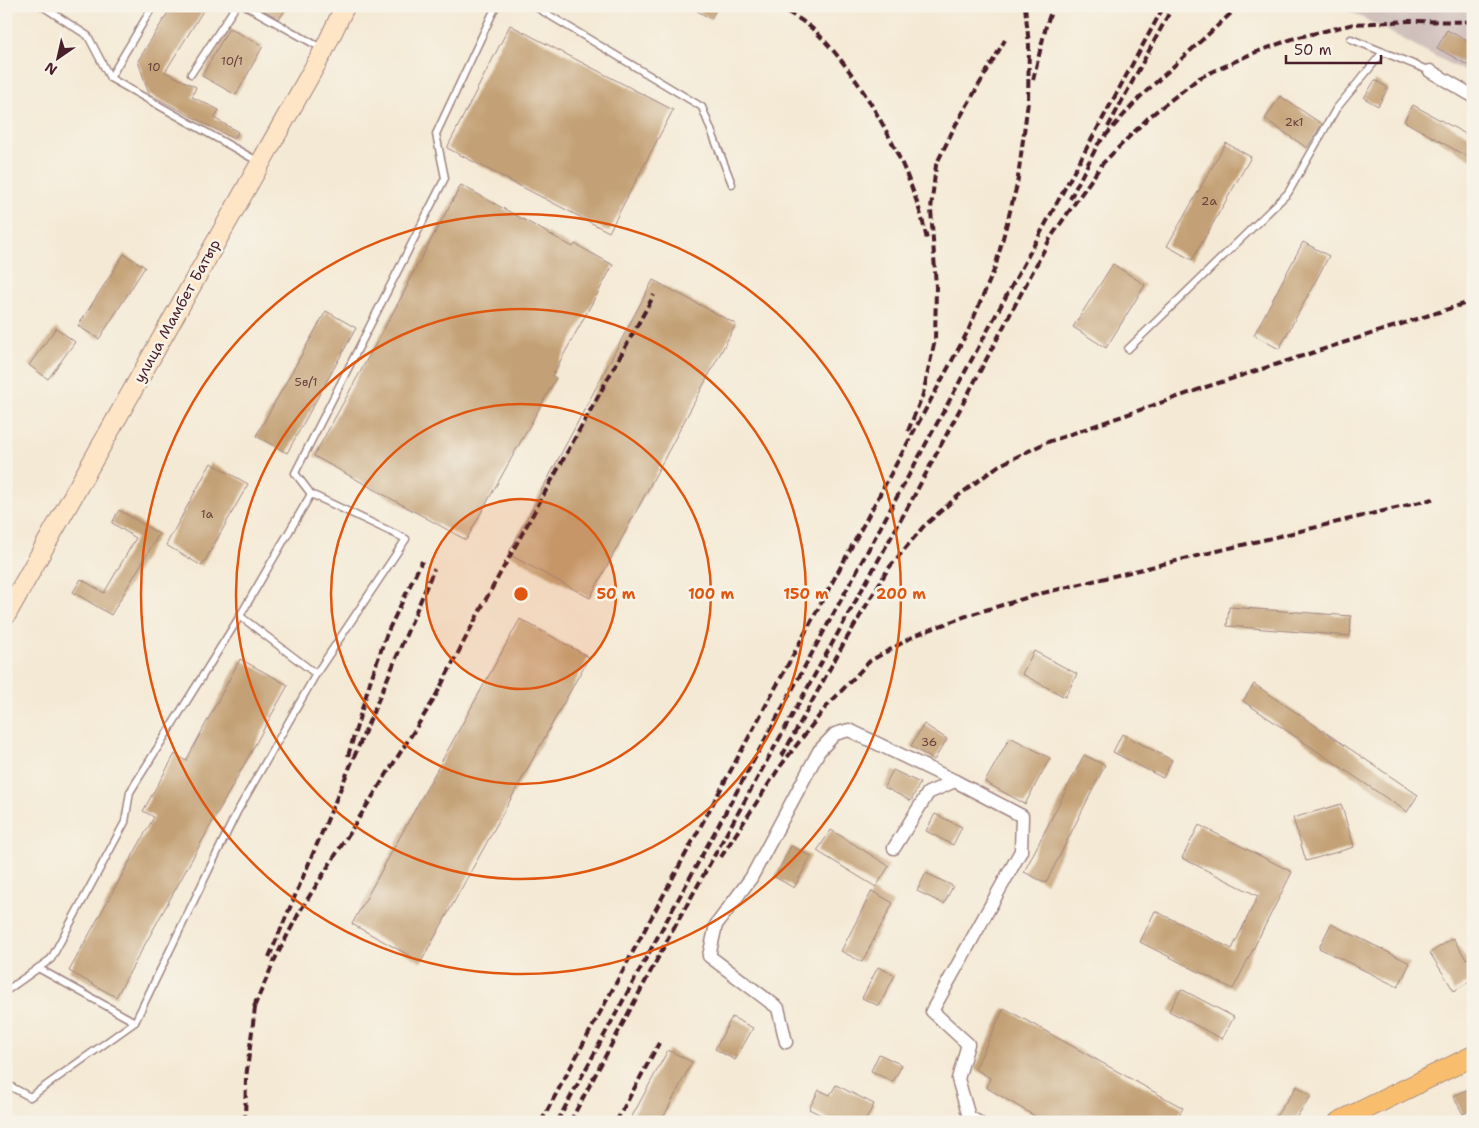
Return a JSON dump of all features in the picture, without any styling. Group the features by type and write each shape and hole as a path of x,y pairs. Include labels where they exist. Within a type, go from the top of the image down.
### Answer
{"main road":[{"name":"улица Мамбет Батыр","path":"6,615 324,50 345,6"},
{"path":"1339,1122 1473,1056"}],"street":[{"path":"1430,71 1473,96"},
{"path":"786,1042 778,1008 709,956 716,925 750,878 819,751 834,734 849,730 1022,816 1021,851 932,1011 968,1044 958,1079 969,1117 978,1122"},
{"path":"894,848 928,793 954,782"}],"lane":[{"path":"42,6 88,36 110,78 260,163"},
{"path":"110,78 153,6"},
{"path":"191,74 236,6"},
{"path":"246,6 324,50"},
{"path":"6,1084 30,1097 135,1022 237,812 316,674 406,539 311,494 295,473 446,178 436,134 496,6"},
{"path":"534,6 702,107 732,184"},
{"path":"1351,39 1430,71"},
{"path":"1128,349 1288,194 1336,109 1383,52"},
{"path":"6,991 51,959 125,822 130,792 240,616 311,494"},
{"path":"240,616 316,674"},
{"path":"38,968 135,1022"}],"shaded area":[{"path":"1340,6 1473,6 1473,76"}],"building":[{"path":"172,6 206,6 165,72 196,87 192,97 219,110 214,118 238,132 234,139 149,94 138,61"},
{"path":"257,6 288,6 279,19"},
{"path":"689,6 718,6 711,19"},
{"path":"510,25 673,110 609,232 447,148"},
{"path":"229,28 263,46 236,95 202,76"},
{"path":"1447,30 1473,44 1473,68 1437,48"},
{"path":"1375,80 1388,88 1378,106 1364,98"},
{"path":"1280,96 1322,124 1307,148 1265,119"},
{"path":"1413,105 1473,138 1473,160 1404,121"},
{"path":"1226,143 1251,157 1192,260 1167,246"},
{"path":"461,185 573,247 575,244 613,265 552,376 556,378 466,540 314,456"},
{"path":"1303,242 1329,256 1279,349 1254,335"},
{"path":"124,254 145,267 99,339 78,326"},
{"path":"1113,264 1145,285 1106,348 1073,327"},
{"path":"653,280 736,324 590,598 508,554"},
{"path":"326,311 356,328 287,453 256,436"},
{"path":"56,328 75,342 48,379 29,365"},
{"path":"211,463 248,484 202,566 166,545"},
{"path":"119,510 159,534 111,615 73,592 81,579 104,593 136,538 112,523"},
{"path":"1229,607 1351,616 1350,636 1227,626"},
{"path":"520,619 589,657 421,962 352,924"},
{"path":"1034,651 1077,674 1065,697 1022,674"},
{"path":"240,659 288,685 116,997 69,971 154,817 143,811 175,754 186,761"},
{"path":"1254,684 1418,795 1407,812 1243,701"},
{"path":"924,724 947,739 934,760 911,746"},
{"path":"1122,734 1172,760 1163,778 1113,752"},
{"path":"1010,737 1050,758 1025,804 985,782"},
{"path":"1084,755 1105,765 1046,883 1024,872"},
{"path":"893,770 920,783 911,801 884,787"},
{"path":"1341,804 1354,847 1306,861 1293,818"},
{"path":"935,814 962,827 953,845 926,831"},
{"path":"1199,825 1292,872 1233,989 1140,942 1155,911 1232,949 1258,896 1182,858"},
{"path":"831,830 889,866 876,887 817,851"},
{"path":"791,846 811,856 794,888 775,877"},
{"path":"926,873 953,886 944,904 917,891"},
{"path":"872,891 893,903 862,962 841,951"},
{"path":"1331,924 1410,963 1398,987 1319,948"},
{"path":"1453,938 1466,959 1473,954 1473,979 1454,991 1430,953"},
{"path":"878,967 895,975 879,1006 862,998"},
{"path":"1181,989 1234,1017 1222,1039 1169,1011"},
{"path":"1004,1008 1183,1108 1175,1122 1045,1122 987,1088 990,1078 975,1069"},
{"path":"732,1017 753,1028 735,1060 715,1049"},
{"path":"668,1050 692,1062 661,1122 629,1122"},
{"path":"879,1054 902,1065 893,1082 871,1071"},
{"path":"836,1085 874,1104 865,1122 851,1122 842,1117 840,1122 835,1122 809,1109 819,1090 830,1095"},
{"path":"1297,1086 1311,1096 1293,1122 1272,1122"},
{"path":"1473,1087 1473,1109 1463,1114 1453,1096"}],"railway":[{"path":"777,6 804,22 818,34 836,54 870,103 886,130 911,186 921,214 927,240"},
{"path":"541,1122 968,331 995,268 1017,185 1028,102 1029,45 1025,6"},
{"path":"1033,80 1046,26 1053,6"},
{"path":"557,1122 1164,6"},
{"path":"1108,127 1173,6"},
{"path":"1070,199 1098,144 1139,98 1239,6"},
{"path":"673,930 914,496 1051,237 1103,163 1149,117 1199,78 1251,54 1295,38 1354,24 1409,21 1473,22"},
{"path":"908,431 923,394 935,340 936,287 931,209 936,165 955,126 1005,40"},
{"path":"254,1007 276,957 300,911 433,701 485,601 654,295"},
{"path":"782,756 844,643 888,569 923,527 958,496 998,466 1045,443 1206,387 1473,301"},
{"path":"721,857 779,768 826,707 870,661 916,635 969,615 1039,594 1433,499"},
{"path":"348,756 387,633 422,561"},
{"path":"269,957 434,569"},
{"path":"570,1122 675,926"},
{"path":"245,1122 246,1078 256,1000"},
{"path":"616,1122 659,1043"}]}
